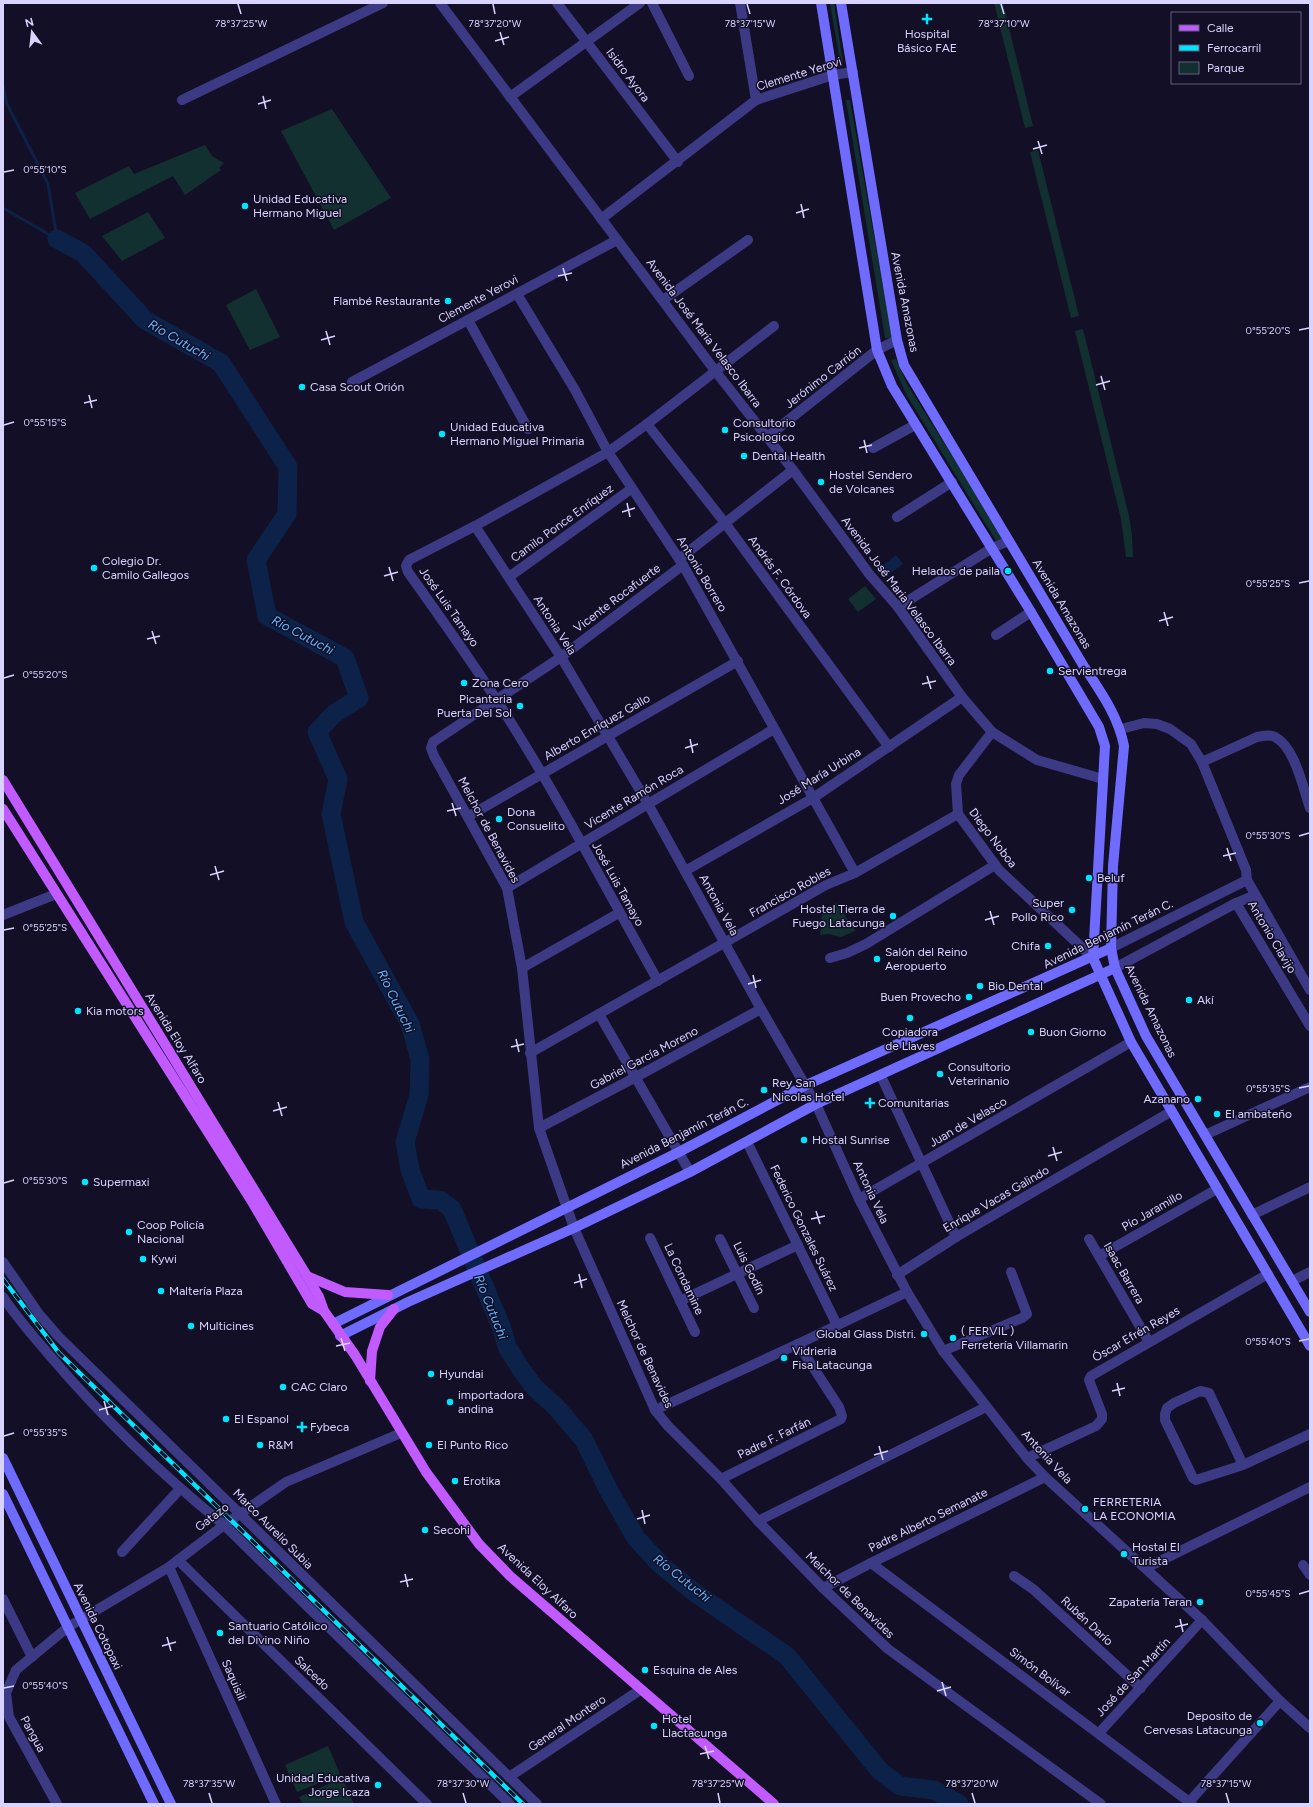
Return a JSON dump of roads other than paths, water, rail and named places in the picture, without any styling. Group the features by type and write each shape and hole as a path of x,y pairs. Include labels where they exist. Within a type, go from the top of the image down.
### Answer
{"main road":[{"path":"821,3 877,350 892,386 1031,612 1098,727 1104,746 1093,958 1131,1042 1310,1346"},
{"name":"Avenida Amazonas","path":"841,3 897,340 904,366 1083,665 1111,707 1121,729 1124,746 1113,866 1112,948 1115,968 1146,1036 1310,1312"},
{"name":"Avenida Eloy Alfaro","path":"3,780 307,1276 319,1296 324,1310 340,1336 355,1355 426,1472 479,1544 510,1576 640,1690 774,1804"},
{"name":"Avenida Eloy Alfaro","path":"3,809 251,1200 312,1304 324,1310"},
{"name":"Avenida Benjamín Terán C.","path":"333,1324 388,1295 679,1152 804,1086 1093,958 1112,948"},
{"path":"340,1336 408,1302 570,1229 690,1172 816,1104 881,1076 1115,968"},
{"path":"307,1276 345,1292 388,1295"},
{"path":"370,1381 372,1351 380,1328 394,1309"},
{"name":"Avenida Cotopaxi","path":"3,1458 169,1803"},
{"path":"3,1494 154,1804"}],"street":[{"path":"182,100 383,3"},
{"name":"Avenida José Maria Velasco Ibarra","path":"440,3 766,438 792,470 870,575 898,607 962,697 992,732 1037,760 1103,779"},
{"name":"Isidro Ayora","path":"557,3 678,162"},
{"path":"510,97 640,3"},
{"path":"652,3 689,76"},
{"path":"740,3 756,100"},
{"name":"Clemente Yerovi","path":"601,219 678,162 756,100 833,75 853,72"},
{"name":"Clemente Yerovi","path":"352,382 617,240"},
{"path":"664,300 748,240"},
{"name":"Antonio Borrero","path":"517,294 575,390 608,452 631,489 681,562 738,661 855,874"},
{"path":"468,320 528,429"},
{"name":"José Luis Tamayo","path":"658,981 542,774 497,700 450,630 408,572 406,566 409,560 475,526 608,452 716,372 774,326"},
{"name":"Jerónimo Carrión","path":"766,438 877,350 897,340"},
{"name":"Andrés F. Córdova","path":"647,424 725,523 889,747"},
{"path":"873,448 915,425"},
{"name":"Vicente Rocafuerte","path":"431,748 432,742 561,657 681,562 725,523 792,470"},
{"path":"897,516 952,482"},
{"name":"Camilo Ponce Enríquez","path":"509,577 631,489"},
{"name":"Antonia Vela","path":"475,526 561,657 648,804 804,1086 816,1104 859,1199 897,1275 942,1351 1027,1458 1045,1477 1202,1620 1280,1701 1310,1728"},
{"path":"898,607 992,548 1010,541"},
{"path":"996,635 1031,612"},
{"name":"Alberto Enríquez Gallo","path":"469,816 738,661"},
{"name":"José María Urbina","path":"685,871 813,798 962,697"},
{"name":"Antonio Clavijo","path":"1121,729 1144,723 1157,724 1170,729 1191,744 1202,762 1246,870 1246,880 1310,990"},
{"name":"Vicente Ramón Roca","path":"507,888 774,729"},
{"name":"Diego Noboa","path":"992,732 959,775 956,784 958,814 995,865 1093,958"},
{"path":"1202,762 1257,737 1274,737 1286,746 1295,763 1310,808"},
{"name":"Melchor de Benavides","path":"431,748 507,888 522,968 539,1128 561,1210 655,1410 668,1426 721,1479 758,1521 823,1588 888,1649 1101,1804"},
{"name":"Francisco Robles","path":"530,1053 725,944 826,885 855,874 958,814"},
{"path":"830,958 847,953 866,944 995,865"},
{"name":"Avenida Benjamín Terán C.","path":"1112,948 1246,880"},
{"path":"3,915 56,894"},
{"path":"1115,968 1255,894"},
{"name":"Antonio Clavijo","path":"1236,903 1310,1026"},
{"path":"522,968 619,913"},
{"name":"Gabriel García Moreno","path":"539,1128 761,1009"},
{"path":"599,1014 690,1172"},
{"name":"Juan de Velasco","path":"859,1199 1131,1042"},
{"path":"881,1076 956,1237"},
{"path":"1205,1135 1310,1087"},
{"name":"Enrique Vacas Galindo","path":"897,1275 956,1237 1172,1111"},
{"name":"Federico Gonzales Suárez","path":"748,1142 837,1325"},
{"path":"1252,1215 1310,1187"},
{"name":"Pío Jaramillo","path":"1099,1256 1217,1189"},
{"name":"La Condamine","path":"650,1238 695,1332"},
{"name":"Luis Godín","path":"720,1239 754,1308"},
{"name":"Isaac Barrera","path":"1089,1239 1149,1342"},
{"path":"680,1301 798,1245"},
{"name":"Marco Aurelio Subia","path":"3,1262 39,1314 59,1337 537,1804"},
{"path":"942,1351 1022,1318 1027,1314 1011,1272"},
{"path":"1292,1281 1310,1272"},
{"name":"Óscar Efrén Reyes","path":"1027,1458 1096,1426 1100,1422 1102,1419 1102,1414 1089,1380 1090,1378 1149,1342 1268,1274"},
{"path":"655,1410 907,1292"},
{"path":"3,1297 14,1314 85,1397 180,1489 224,1525 510,1804"},
{"name":"Padre F. Farfán","path":"721,1479 839,1422 842,1416 839,1407 798,1344"},
{"path":"1243,1465 1209,1394 1200,1391 1174,1403 1167,1408 1165,1420 1195,1480 1243,1465 1310,1434"},
{"path":"758,1521 986,1407"},
{"name":"Gatazo","path":"68,1627 169,1567 239,1514 286,1482 401,1433"},
{"name":"Padre Alberto Semanate","path":"823,1588 1045,1477"},
{"path":"1146,1568 1310,1488"},
{"path":"122,1552 180,1489"},
{"name":"Salcedo","path":"178,1560 427,1804"},
{"name":"Simón Bolívar","path":"871,1563 1191,1803"},
{"path":"1303,1565 1310,1575"},
{"name":"Saquisili","path":"169,1567 276,1804"},
{"name":"Rubén Darío","path":"1014,1576 1033,1589 1141,1688"},
{"path":"3,1599 32,1657"},
{"name":"José de San Martín","path":"1099,1733 1202,1620"},
{"name":"Pangua","path":"57,1804 9,1717 6,1693 16,1670 68,1627"},
{"name":"General Montero","path":"509,1778 640,1690"},
{"path":"1191,1803 1280,1701"}],"water":[{"path":"896,555 903,564 888,575 881,567"}],"waterway":[{"path":"3,86 7,104 48,184 57,239"},
{"name":"Río Cutuchi","path":"3,208 57,239"},
{"name":"Río Cutuchi","path":"57,239 83,253 145,320 221,363 288,467 287,514 256,560 267,616 345,658 359,698 334,714 317,732 338,779 331,814 354,922 410,1024 420,1059 419,1095 405,1142 410,1170 421,1199 440,1200 452,1209 502,1329 507,1347 534,1387 557,1408 584,1440 608,1489 636,1538 661,1565 694,1592 787,1656 880,1771 900,1786 934,1790 959,1804"}],"railway":[{"path":"3,1279 59,1353 523,1804"}],"place":[{"name":"Hospital Básico FAE","path":"927,19"},
{"name":"Unidad Educativa Hermano Miguel","path":"245,206"},
{"name":"Flambé Restaurante","path":"448,301"},
{"name":"Casa Scout Orión","path":"302,387"},
{"name":"Consultorio Psicologico","path":"725,430"},
{"name":"Unidad Educativa Hermano Miguel Primaria","path":"442,434"},
{"name":"Dental Health","path":"744,456"},
{"name":"Hostel Sendero de Volcanes","path":"821,482"},
{"name":"Colegio Dr. Camilo Gallegos","path":"94,568"},
{"name":"Helados de paila","path":"1008,571"},
{"name":"Servientrega","path":"1050,671"},
{"name":"Zona Cero","path":"464,683"},
{"name":"Picanteria Puerta Del Sol","path":"520,706"},
{"name":"Dona Consuelito","path":"499,819"},
{"name":"Beluf","path":"1089,878"},
{"name":"Super Pollo Rico","path":"1072,910"},
{"name":"Hostel Tierra de Fuego Latacunga","path":"893,916"},
{"name":"Chifa","path":"1048,946"},
{"name":"Salón del Reino Aeropuerto","path":"877,959"},
{"name":"Bio Dental","path":"980,986"},
{"name":"Buen Provecho","path":"969,997"},
{"name":"Akí","path":"1189,1000"},
{"name":"Kia motors","path":"78,1011"},
{"name":"Copiadora de Llaves","path":"910,1018"},
{"name":"Buon Giorno","path":"1031,1032"},
{"name":"Consultorio Veterinanio","path":"940,1074"},
{"name":"Rey San Nicolas Hotel","path":"764,1090"},
{"name":"Azanano","path":"1198,1099"},
{"name":"Comunitarias","path":"870,1103"},
{"name":"El ambateño","path":"1217,1114"},
{"name":"Hostal Sunrise","path":"804,1140"},
{"name":"Supermaxi","path":"85,1182"},
{"name":"Coop Policía Nacional","path":"129,1232"},
{"name":"Kywi","path":"143,1259"},
{"name":"Maltería Plaza","path":"161,1291"},
{"name":"Multicines","path":"191,1326"},
{"name":"Global Glass Distri.","path":"924,1334"},
{"name":"( FERVIL ) Ferretería Villamarin","path":"953,1338"},
{"name":"Vidrieria Fisa Latacunga","path":"784,1358"},
{"name":"Hyundai","path":"431,1374"},
{"name":"CAC Claro","path":"283,1387"},
{"name":"importadora andina","path":"450,1402"},
{"name":"El Espanol","path":"226,1419"},
{"name":"Fybeca","path":"302,1427"},
{"name":"R&M","path":"260,1445"},
{"name":"El Punto Rico","path":"429,1445"},
{"name":"Erotika","path":"455,1481"},
{"name":"FERRETERIA LA ECONOMIA","path":"1085,1509"},
{"name":"Secohi","path":"425,1530"},
{"name":"Hostal El Turista","path":"1124,1554"},
{"name":"Zapatería Teran","path":"1200,1602"},
{"name":"Santuario Católico del Divino Niño","path":"220,1633"},
{"name":"Esquina de Ales","path":"645,1670"},
{"name":"Deposito de Cervesas Latacunga","path":"1260,1723"},
{"name":"Hotel Llactacunga","path":"654,1726"},
{"name":"Unidad Educativa Jorge Icaza","path":"378,1785"}]}
